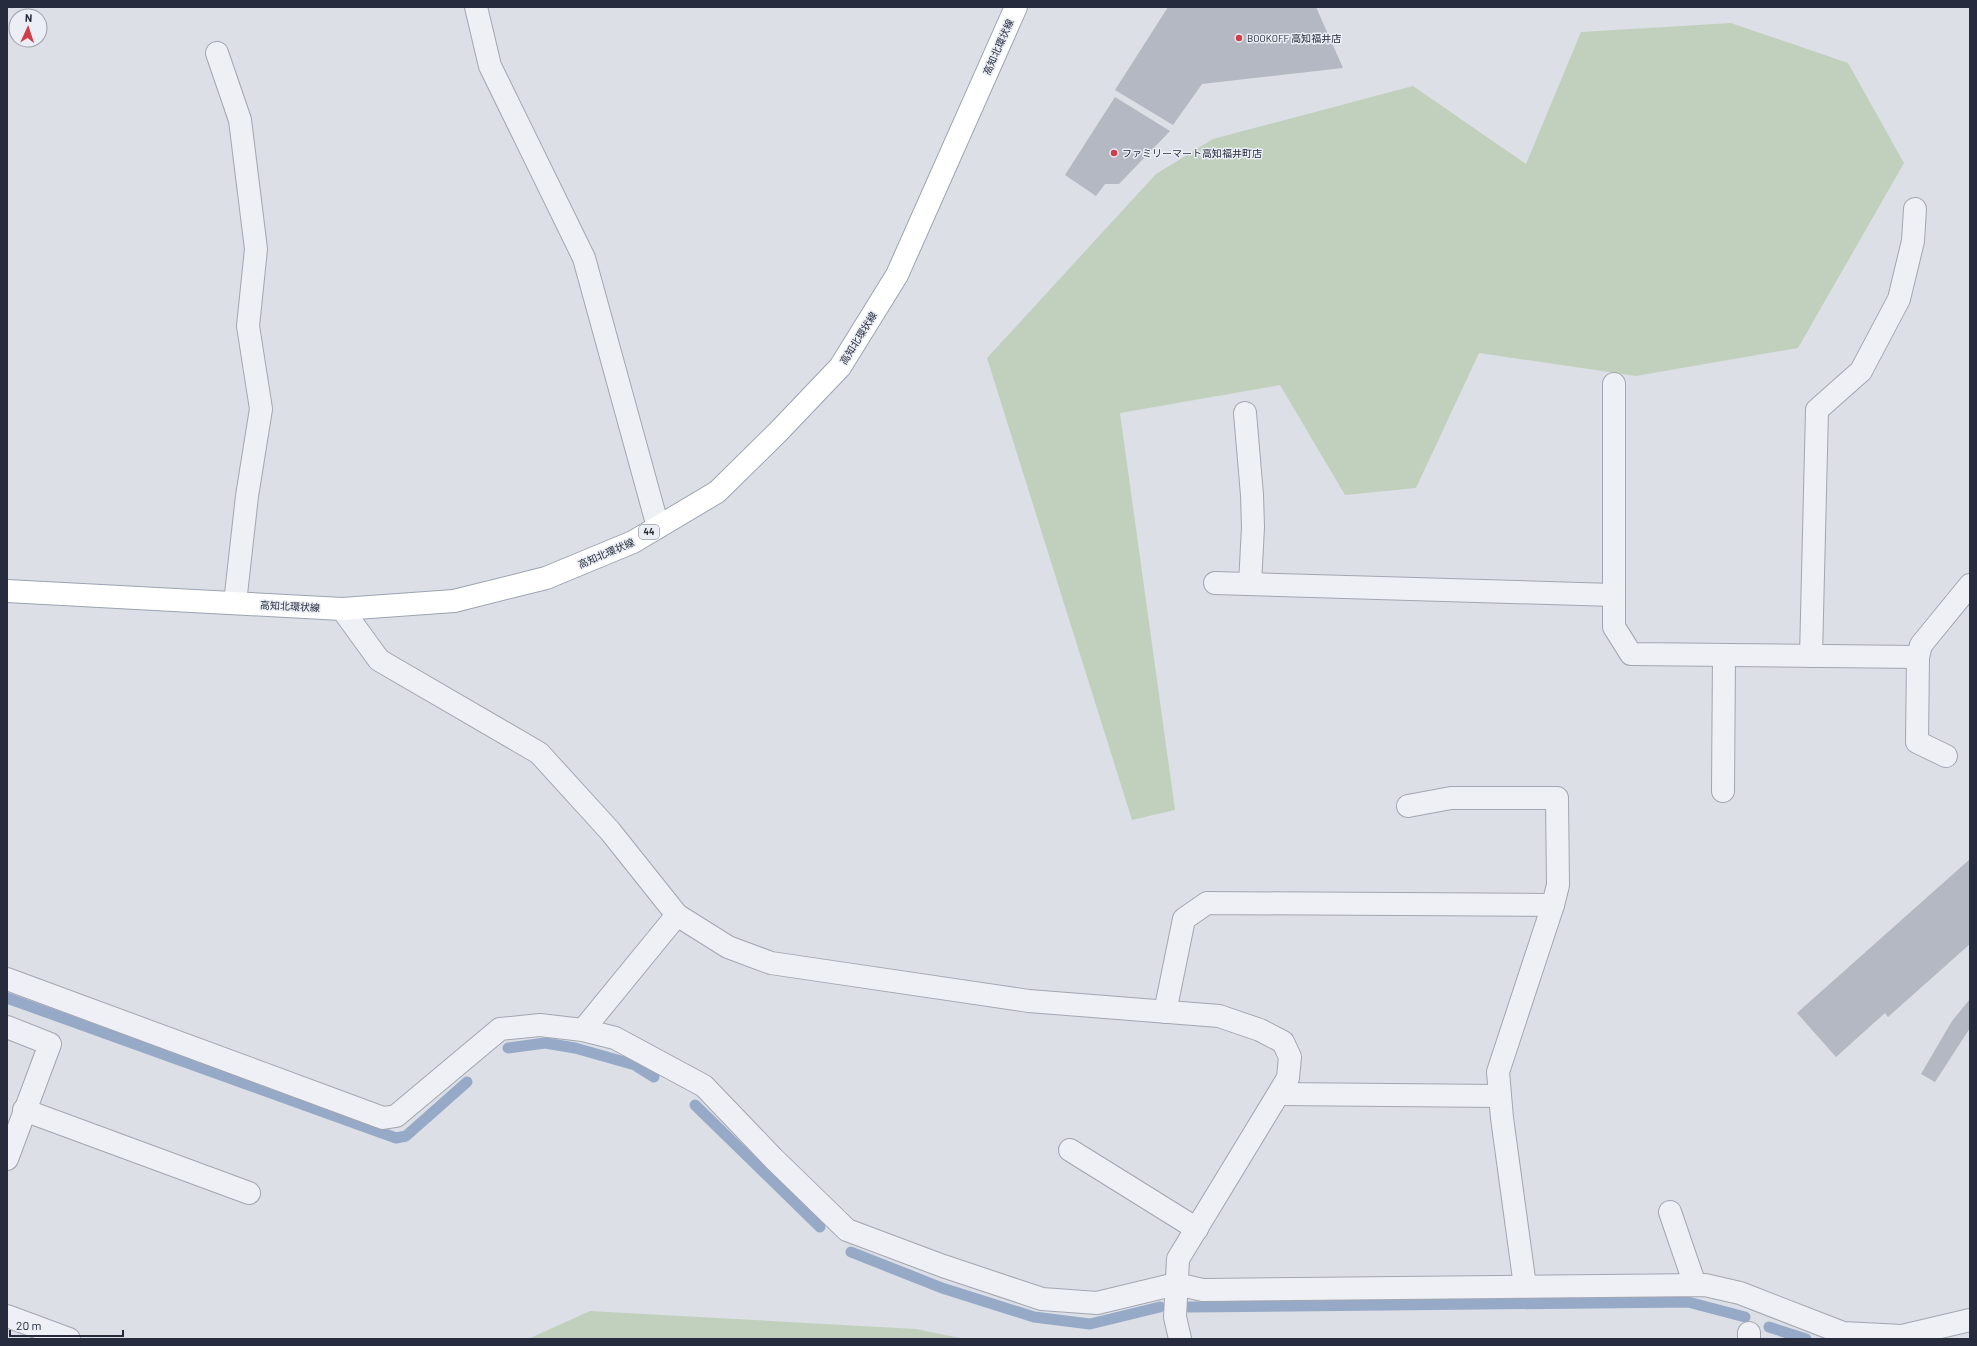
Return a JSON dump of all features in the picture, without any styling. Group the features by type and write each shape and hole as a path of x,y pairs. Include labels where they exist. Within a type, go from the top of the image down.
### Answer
{"main road":[{"name":"高知北環状線","path":"7,591 342,609 454,601 546,578 633,542 717,492 778,432 840,367 897,275 1016,7"}],"street":[{"path":"476,7 490,66 584,258 658,527"},
{"path":"217,53 240,120 256,249 248,326 261,409 246,496 235,603"},
{"path":"1810,656 1817,410 1861,371 1899,299 1913,241 1915,209"},
{"path":"1614,384 1614,627 1631,654 1918,656"},
{"path":"1245,413 1252,495 1253,527 1250,584"},
{"path":"1215,582 1613,595"},
{"path":"1946,756 1917,742 1918,656 1921,645 1970,584"},
{"path":"342,609 379,660 539,752 610,831 677,915 728,947 771,963 1029,1001 1219,1016 1260,1030 1283,1042 1290,1056 1288,1078 1280,1094 1178,1259 1175,1317 1180,1339"},
{"path":"1723,791 1724,655"},
{"path":"1408,806 1451,798 1557,798 1558,885 1553,905 1498,1072 1525,1286"},
{"path":"1165,1012 1184,919 1207,903 1553,905"},
{"path":"583,1030 677,915"},
{"path":"7,979 383,1118 396,1116 500,1029 540,1025 583,1030 615,1038 704,1086 773,1158 847,1230 942,1266 1042,1299 1097,1304 1176,1284 1203,1290 1705,1285 1740,1293 1843,1332 1902,1336 1970,1320"},
{"path":"7,1027 50,1044 24,1110 7,1159"},
{"path":"1280,1094 1500,1096"},
{"path":"24,1110 248,1193"},
{"path":"1070,1150 1197,1229"},
{"path":"1670,1212 1695,1285"},
{"path":"7,1316 69,1339"}],"green space":[{"path":"1731,23 1848,63 1904,163 1798,348 1636,376 1479,353 1416,488 1345,495 1280,385 1120,413 1175,810 1132,820 987,358 1156,174 1213,139 1413,86 1526,164 1581,32"},
{"path":"590,1311 916,1329 965,1339 528,1339"}],"building":[{"name":"BOOKOFF 高知福井店","path":"1168,7 1316,7 1343,68 1202,84 1173,125 1115,90"},
{"name":"ファミリーマート高知福井町店","path":"1115,97 1170,131 1119,184 1105,184 1096,196 1065,175"},
{"path":"1970,859 1970,944 1888,1017 1885,1013 1836,1057 1797,1013"},
{"path":"1970,999 1970,1028 1935,1082 1921,1074 1952,1021"}],"waterway":[{"path":"7,998 396,1138 406,1136 467,1082"},
{"path":"508,1048 545,1043 575,1048 635,1065 654,1077"},
{"path":"695,1105 820,1227"},
{"path":"851,1252 942,1288 1034,1317 1090,1324 1160,1307"},
{"path":"1189,1307 1688,1302 1745,1317"},
{"path":"1769,1327 1806,1339"}],"place":[{"name":"BOOKOFF 高知福井店","path":"1239,38"},
{"name":"ファミリーマート高知福井町店","path":"1114,153"}]}
